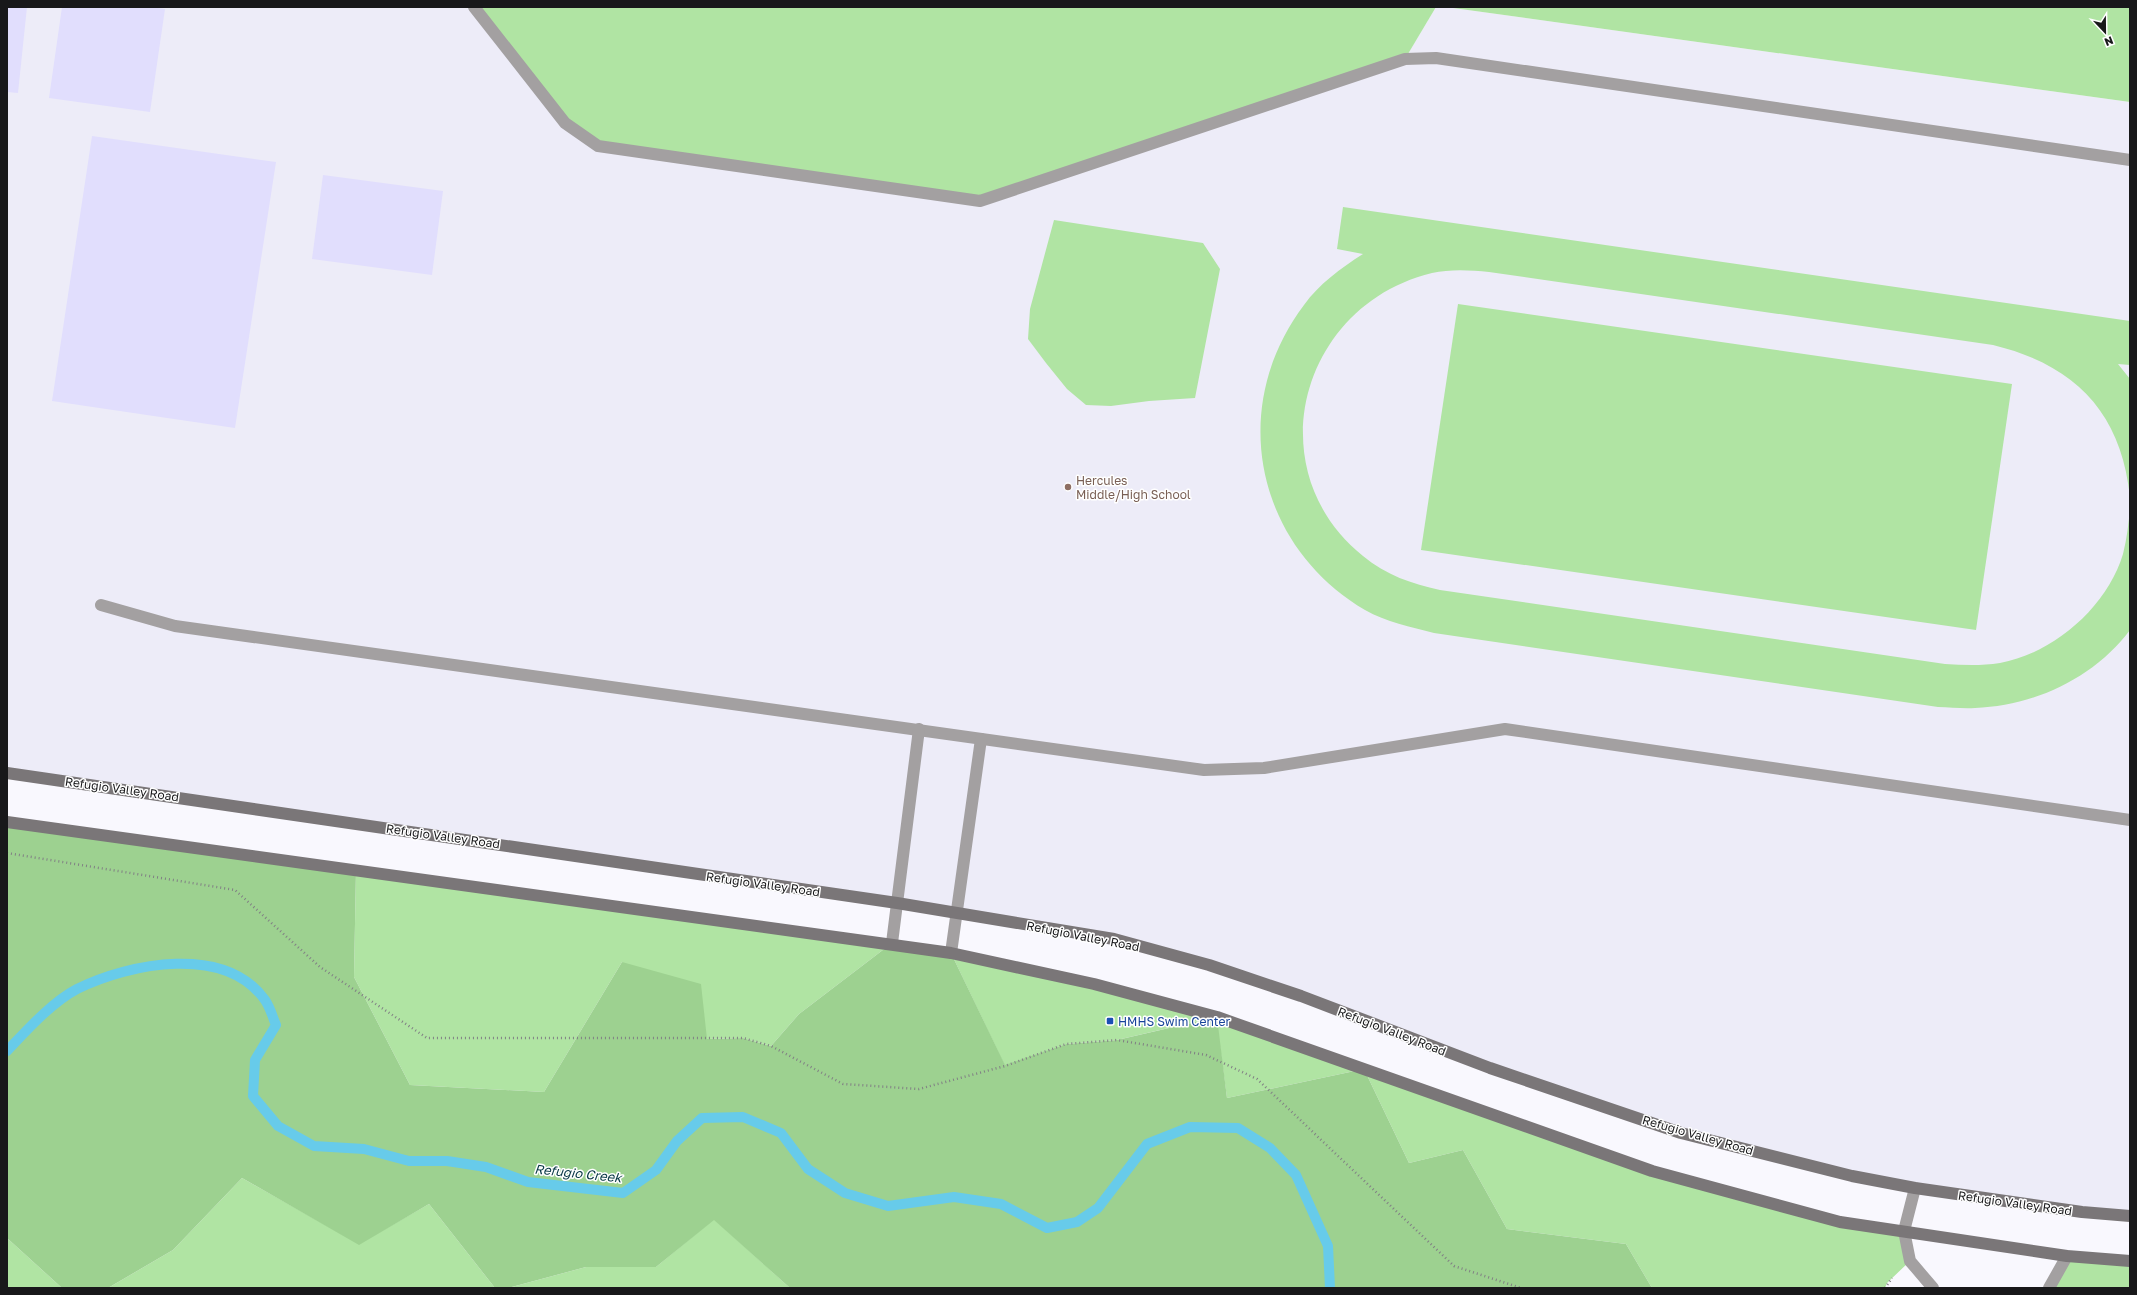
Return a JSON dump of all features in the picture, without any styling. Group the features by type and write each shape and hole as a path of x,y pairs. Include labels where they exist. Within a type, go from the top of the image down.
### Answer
{"street":[{"name":"Refugio Valley Road","path":"7,773 897,903 1114,939 1209,964 1301,996 1490,1068 1681,1133 1852,1176 1915,1188 2082,1212 2130,1216"},
{"path":"7,822 251,857 892,943 951,953 1094,984 1217,1017 1652,1171 1840,1222 2067,1256 2130,1261"}],"lane":[{"path":"474,7 564,123 598,146 980,201 1405,59 1436,58 2130,160"},
{"path":"101,605 175,626 1204,770 1264,768 1505,729 2130,820"},
{"path":"892,943 919,729"},
{"path":"951,953 981,739"},
{"path":"1915,1188 1904,1231 1910,1261 1933,1288"},
{"path":"2049,1288 2067,1256"}],"path":[{"path":"7,853 235,890 320,967 427,1038 743,1038 771,1046 843,1084 919,1089 1005,1066 1066,1044 1117,1040 1206,1055 1257,1080 1454,1266 1521,1288"}],"shaded area":[{"name":"Hercules Middle/High School","path":"7,7 474,7 1405,59 1436,7 1446,7 2130,102 2130,1216 1915,1188 1681,1133 1301,996 1114,939 7,773"}],"green space":[{"path":"474,7 1436,7 1405,59 980,201 598,146 565,123"},
{"path":"1446,7 2130,7 2130,102"},
{"path":"1343,207 2130,321 2130,365 2118,364 2130,379 2130,497 2125,467 2116,440 2104,417 2089,397 2070,379 2048,365 2022,354 1993,345 1489,272 1460,270 1432,273 1387,291 1350,319 1324,354 1308,394 1303,437 1310,480 1330,520 1363,556 1390,574 1409,582 1440,590 1945,664 1993,664 2020,658 2040,649 2076,625 2091,609 2105,592 2123,554 2128,530 2130,506 2130,630 2099,662 2081,675 2061,686 2019,702 1997,706 1966,708 1938,707 1434,633 1390,621 1365,610 1328,582 1298,549 1277,512 1264,471 1260,429 1266,387 1280,345 1304,305 1316,290 1323,283 1363,254 1337,249"},
{"path":"1054,220 1203,243 1220,269 1195,398 1149,401 1111,406 1086,405 1067,389 1046,363 1028,339 1030,309"},
{"path":"1458,304 2012,384 1976,630 1421,550"},
{"path":"7,822 356,871 354,977 410,1085 544,1092 622,962 701,984 707,1039 743,1038 771,1046 799,1014 892,943 951,953 1005,1065 1066,1044 1117,1040 1217,1017 1227,1098 1364,1069 1409,1163 1463,1150 1507,1229 1626,1244 1652,1288 790,1288 714,1220 656,1267 586,1267 508,1288 495,1288 429,1204 359,1245 242,1178 173,1250 108,1288 62,1288 7,1238"},
{"path":"356,871 892,943 799,1014 771,1046 743,1038 707,1039 622,962 544,1092 410,1085 354,977"},
{"path":"951,953 1094,984 1217,1017 1364,1069 1227,1098 1216,1017 1117,1040 1066,1044 1005,1066"},
{"path":"1364,1069 1652,1171 1840,1222 1904,1231 1910,1261 1887,1283 1885,1288 1652,1288 1626,1244 1507,1229 1463,1150 1409,1163"},
{"path":"242,1178 359,1244 429,1204 495,1288 108,1288 173,1250"},
{"path":"714,1219 790,1288 508,1288 586,1267 656,1267"},
{"path":"7,1238 62,1288 7,1288"},
{"path":"2067,1256 2130,1261 2130,1288 2049,1288"}],"building":[{"path":"7,7 27,7 18,93 7,92"},
{"path":"62,7 151,7 165,9 150,112 49,98"},
{"path":"92,136 276,162 235,428 52,401"},
{"path":"323,175 443,191 432,275 312,259"}],"waterway":[{"name":"Refugio Creek","path":"7,1051 58,1001 77,989 123,972 149,966 176,964 202,965 226,971 248,982 267,1003 276,1025 255,1060 253,1096 278,1126 314,1146 364,1149 409,1161 447,1161 486,1167 528,1182 623,1193 656,1170 677,1141 702,1118 743,1117 781,1133 808,1169 845,1193 888,1206 954,1197 1001,1204 1047,1228 1077,1222 1098,1208 1147,1144 1190,1127 1238,1128 1270,1148 1296,1175 1328,1246 1330,1288"}],"place":[{"name":"Hercules Middle/High School","path":"1068,487"},
{"name":"HMHS Swim Center","path":"1110,1021"}]}
